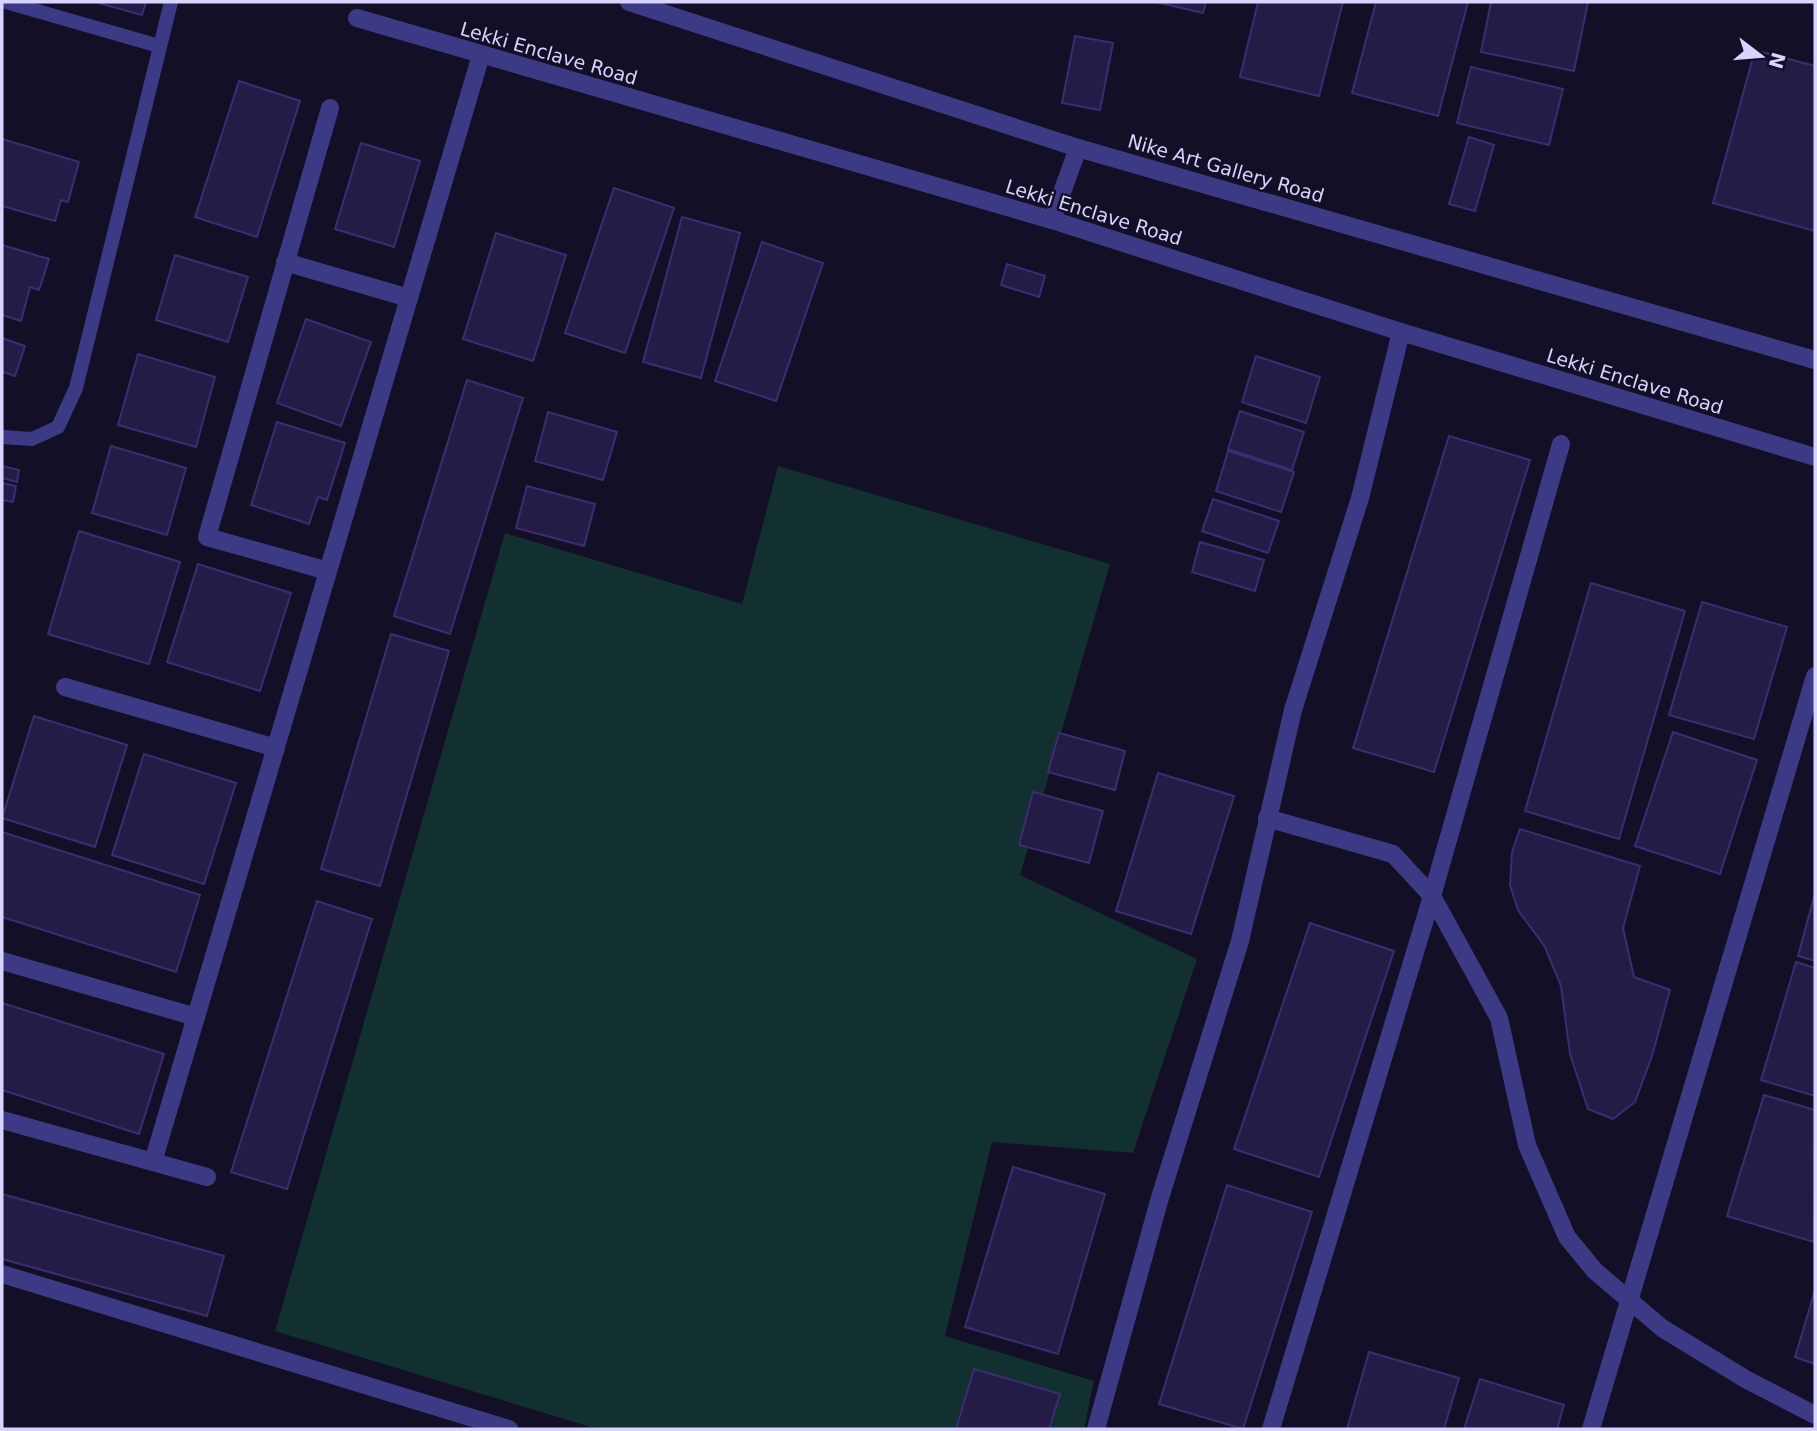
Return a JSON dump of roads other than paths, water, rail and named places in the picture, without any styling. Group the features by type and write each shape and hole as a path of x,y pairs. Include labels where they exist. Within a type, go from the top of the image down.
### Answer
{"street":[{"name":"Nike Art Gallery Road","path":"629,2 1078,148 1815,360"},
{"name":"Lekki Enclave Road","path":"356,18 1052,220 1401,332 1815,457"},
{"path":"153,1162 481,55"},
{"path":"328,572 207,537 330,108"},
{"path":"1052,220 1078,148"},
{"path":"285,262 409,298"},
{"path":"1096,1429 1159,1201 1240,941 1293,710 1360,498 1401,332"},
{"path":"1271,1429 1432,896 1561,444"},
{"path":"1591,1429 1815,676"},
{"path":"65,687 276,748"},
{"path":"1267,818 1393,854 1432,896 1499,1018 1527,1145 1567,1237 1595,1271 1673,1335 1746,1380 1815,1415"},
{"path":"2,961 195,1017"},
{"path":"2,1120 207,1177"},
{"path":"2,1274 509,1429"}],"lane":[{"path":"6,2 159,46"},
{"path":"2,437 32,439 58,427 76,388 171,2"}]}
